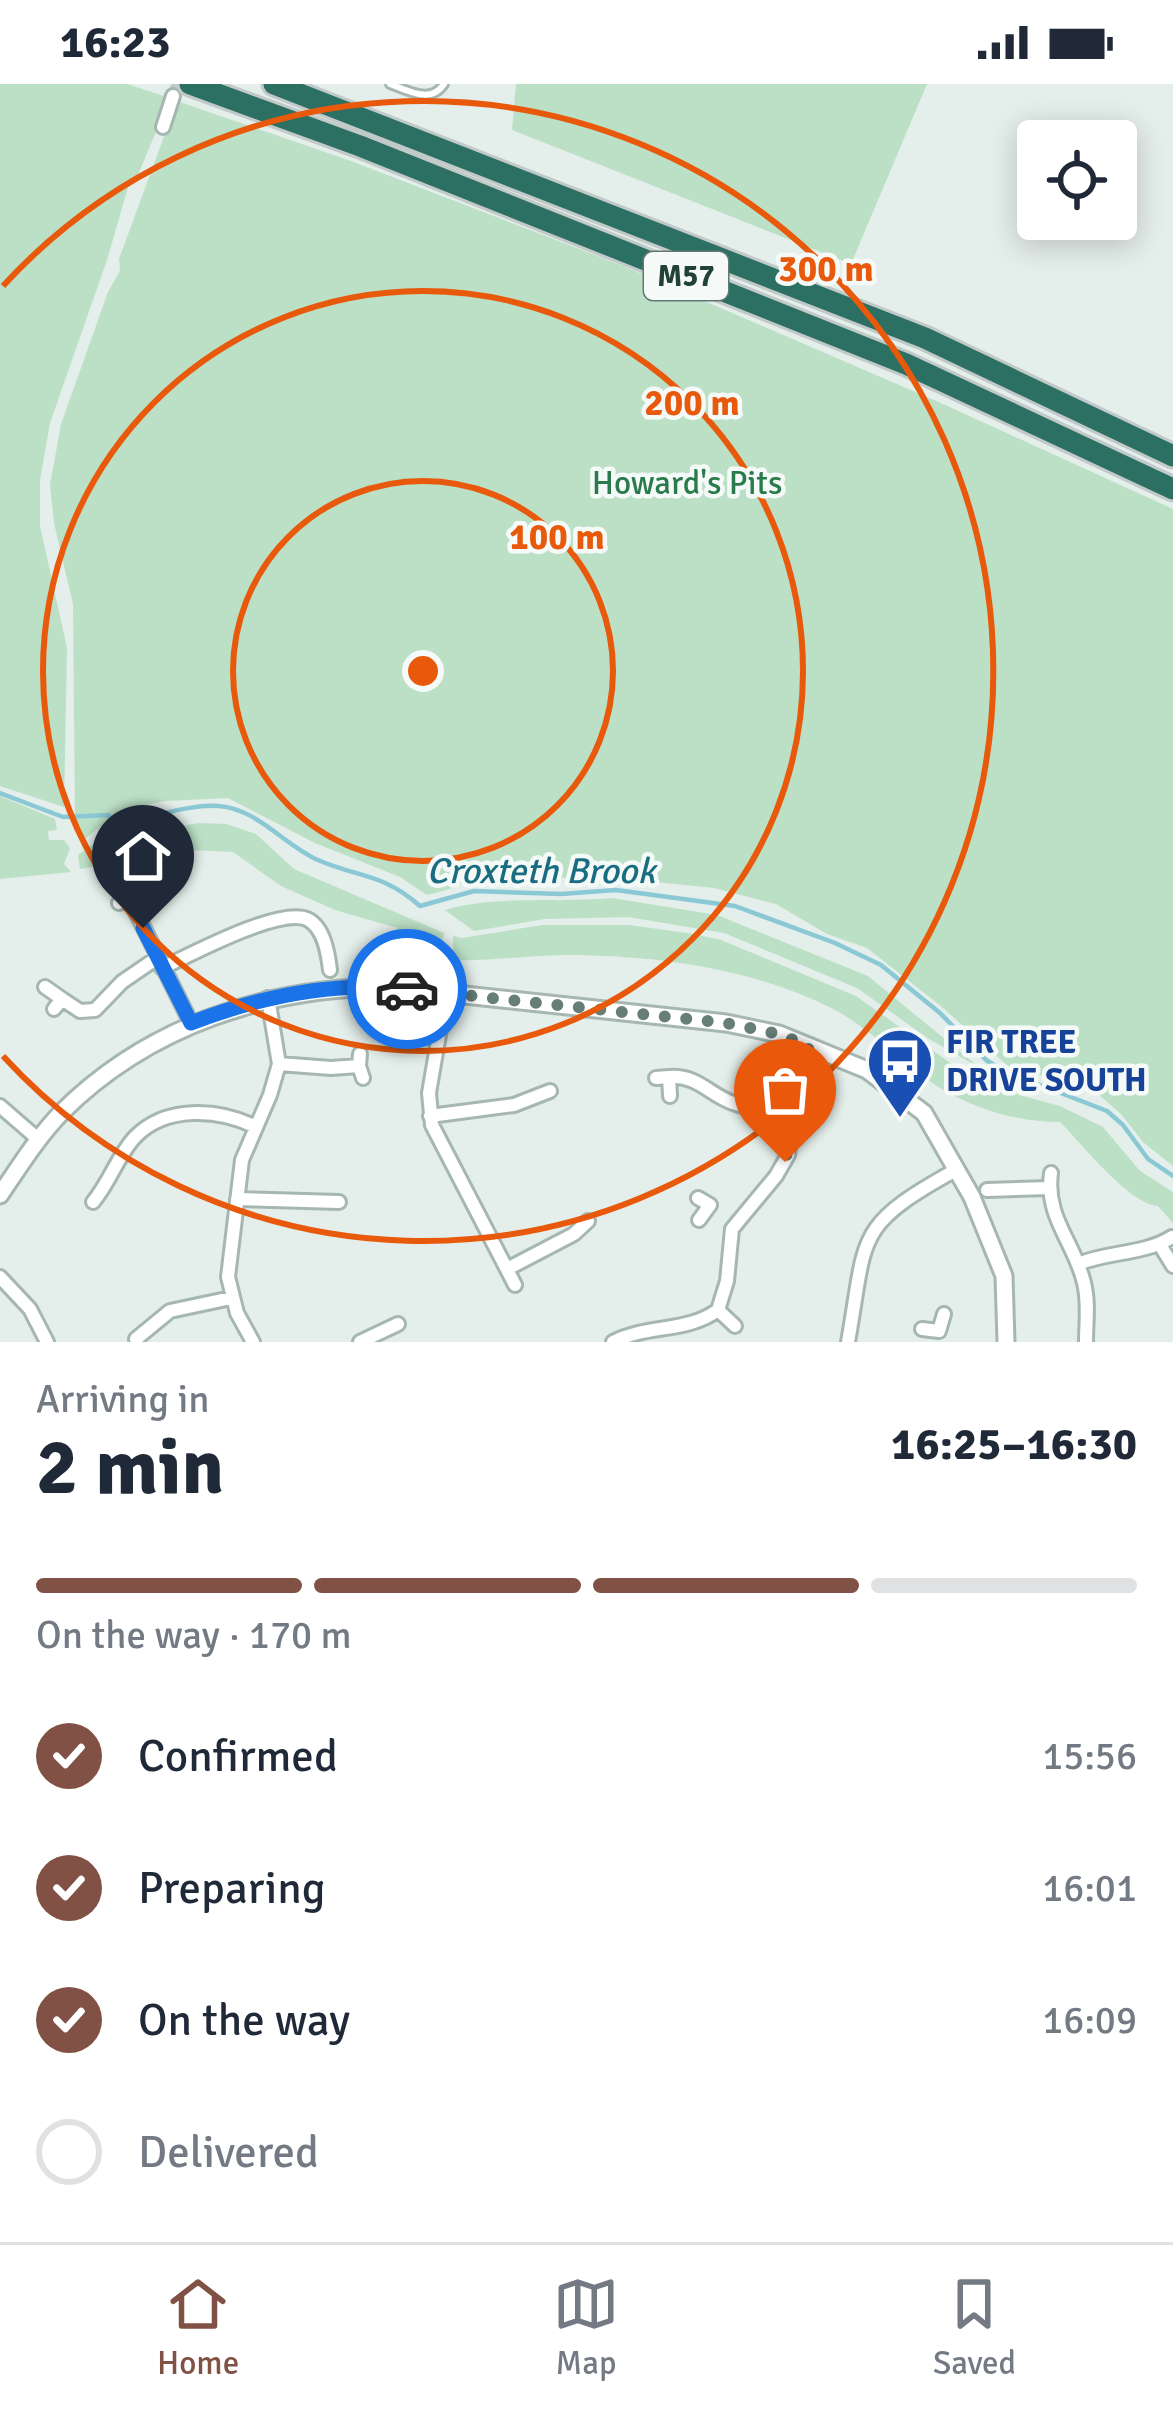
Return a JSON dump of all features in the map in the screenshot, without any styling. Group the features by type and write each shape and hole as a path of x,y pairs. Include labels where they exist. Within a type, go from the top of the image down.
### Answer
{"highway":[{"name":"M57","path":"274,84 925,338 1173,456"},
{"name":"M57","path":"182,90 360,146 906,364 1173,489"}],"street":[{"path":"163,127 182,90"},
{"path":"122,883 124,901 191,1023"},
{"path":"45,987 58,1004 95,1010 122,982 160,963 266,922 302,918 310,920 321,936 330,970"},
{"path":"0,1196 38,1139 92,1087 191,1023 268,998 366,987 726,1023 779,1034 867,1070 924,1113 972,1197 1004,1276 1006,1342"},
{"path":"446,994 429,1093 430,1116 436,1137 515,1285"},
{"path":"253,1342 231,1298 228,1277 242,1160 279,1064 268,998"},
{"path":"614,1342 638,1330 701,1321 718,1310 736,1222 785,1162 809,1046"},
{"path":"279,1064 361,1066"},
{"path":"670,1096 663,1077 694,1078 739,1105 793,1109"},
{"path":"430,1116 514,1105 553,1090"},
{"path":"0,1106 38,1139"},
{"path":"92,1204 133,1140 150,1127 202,1112 254,1126"},
{"path":"848,1342 860,1256 877,1224 904,1198 954,1171"},
{"path":"987,1190 1050,1181 1055,1220 1078,1264 1087,1304 1086,1342"},
{"path":"237,1199 340,1202"},
{"path":"699,1220 704,1202 736,1222"},
{"path":"507,1269 574,1234 589,1220"},
{"path":"1078,1264 1166,1241 1173,1266"},
{"path":"0,1277 30,1309 47,1342"},
{"path":"133,1338 170,1312 231,1298"},
{"path":"718,1310 735,1327"},
{"path":"922,1328 939,1336 944,1314"},
{"path":"360,1342 400,1323"}],"lane":[{"path":"390,84 425,96 444,84"}],"green space":[{"path":"0,84 127,84 170,98 135,182 129,184 50,423 40,480 40,526 67,648 64,807 0,786"},
{"path":"516,84 927,84 851,264 512,130"},
{"name":"Howard's Pits","path":"177,101 351,161 626,267 1173,509 1173,1166 1083,1081 1063,1074 1032,1076 1008,1066 867,948 827,934 776,904 627,874 595,873 538,882 493,865 453,888 427,895 400,877 315,843 228,798 123,809 81,842 75,820 73,604 50,485 61,424 108,292 120,271 119,259"},
{"path":"0,796 55,819 57,830 48,831 49,840 64,840 70,848 64,864 71,872 0,879"},
{"path":"199,823 226,824 256,834 294,869 444,933 439,957 395,944 397,928 335,910 281,886 233,852 188,850 80,869 78,855 98,841"},
{"path":"612,898 717,915 868,976 980,1068 857,988 724,933 628,917 545,919 474,931 445,910 505,901"},
{"path":"542,925 629,925 721,940 856,996 956,1067 1103,1127 1140,1171 1173,1192 1173,1223 1158,1206 1120,1184 1060,1122 1013,1117 954,1096 844,1015 798,993 733,973 630,957 453,960 453,936"}],"waterway":[{"name":"Croxteth Brook","path":"0,793 63,817 108,815 117,823 194,807 233,809 306,854 382,882 420,906 474,891 561,894 616,890 735,906 881,965 940,1013 986,1060 1107,1111 1148,1159 1173,1176"}],"tunnel":[{"path":"173,96 178,84"}],"way so far":[{"path":"407,989 726,1023 809,1046 785,1162"}],"place":[{"name":"FIR TREE DRIVE SOUTH","path":"900,1120"}],"route":[{"path":"143,928 191,1023 268,998 343,988 407,989"}]}
